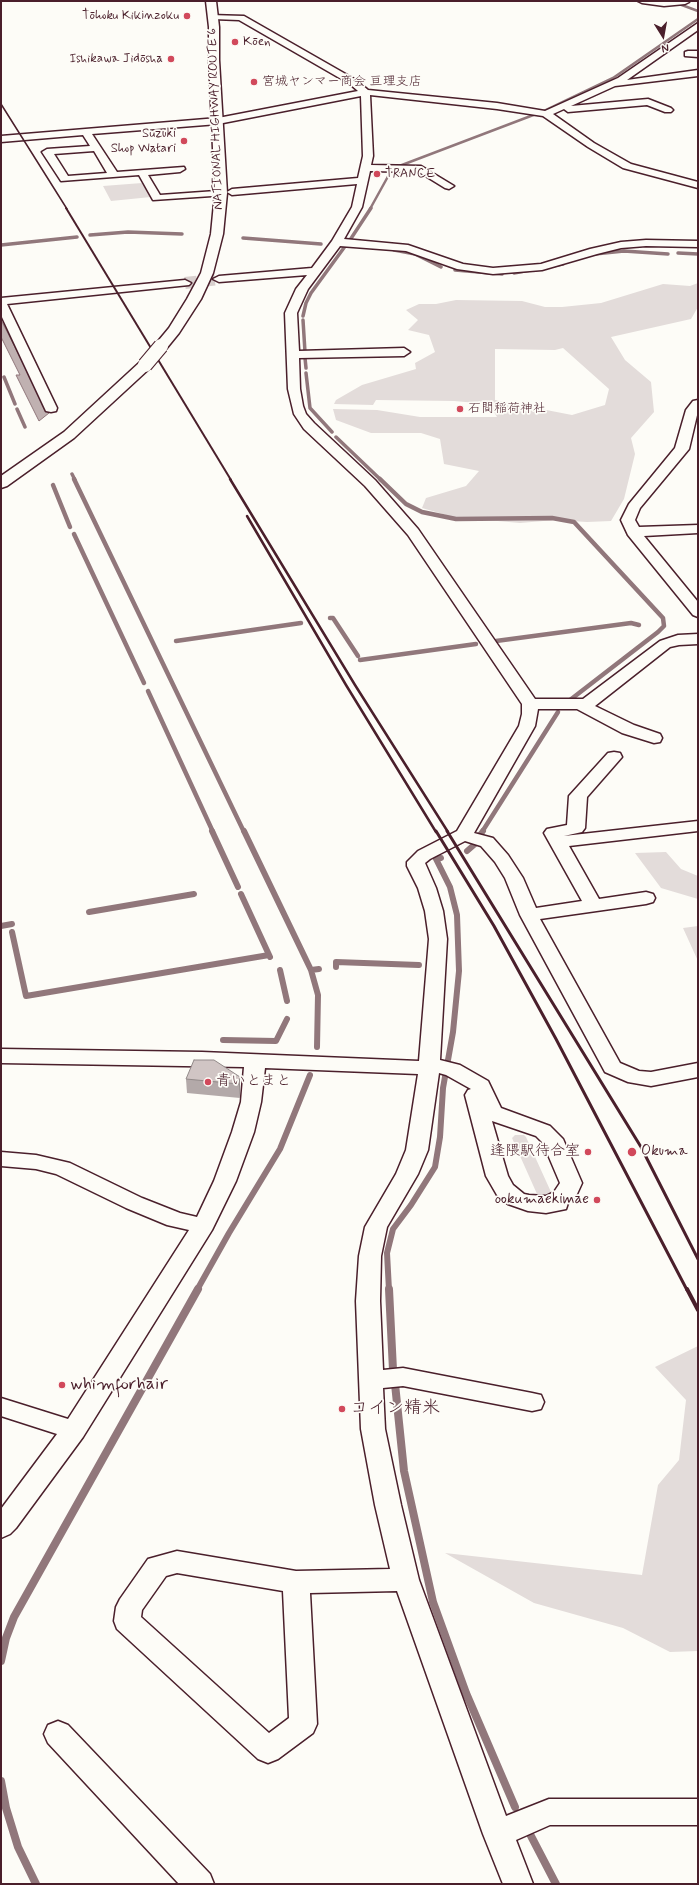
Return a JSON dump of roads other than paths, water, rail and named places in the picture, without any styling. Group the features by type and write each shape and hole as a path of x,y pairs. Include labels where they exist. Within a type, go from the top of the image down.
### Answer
{"highway":[{"name":"NATIONAL HIGHWAY ROUTE 6","path":"1,483 69,435 145,365 174,330 194,299 211,259 217,234 221,193 214,60 214,22 216,3"}],"street":[{"path":"642,1 664,4 684,1 696,5"},
{"path":"216,3 349,80 365,92 368,156 357,207 337,242 302,289 291,313 294,389 300,414 310,426 370,483 413,532 530,704 530,714 527,726 467,828 424,855 416,862 416,866 427,888 434,911 438,939 441,1071 424,1109 417,1150 407,1174 376,1227 370,1256 368,1301 373,1429 388,1505 406,1580 498,1834 518,1884"},
{"path":"214,22 241,18"},
{"path":"214,22 254,26"},
{"path":"546,114 621,80 698,26"},
{"path":"688,54 698,54"},
{"path":"609,86 698,73"},
{"path":"1,139 218,121 365,92 497,106 546,114 558,121 591,146 628,166 698,185"},
{"path":"557,109 648,102 668,110"},
{"path":"86,132 114,175"},
{"path":"96,148 47,152 65,179 180,169"},
{"path":"365,168 398,170 421,169 450,186"},
{"path":"142,172 157,198 212,193"},
{"path":"232,192 362,181"},
{"path":"337,242 408,248 461,267 493,271 542,266 594,250 621,246 646,243 698,244"},
{"path":"219,279 315,271"},
{"path":"51,408 1,302 185,283"},
{"path":"292,355 404,351"},
{"path":"698,404 692,410 682,449 632,512 628,520 633,532 698,612"},
{"path":"633,532 698,529"},
{"path":"530,704 581,705 588,702 665,644 697,637"},
{"path":"581,705 628,729 654,738"},
{"path":"593,905 553,833 576,828 578,796 614,757"},
{"path":"558,842 698,826"},
{"path":"467,828 487,842 502,859 514,878 529,915 612,1067 635,1077 651,1079 698,1070"},
{"path":"529,915 646,898"},
{"path":"1,1056 341,1064 441,1071 469,1078 481,1086 492,1112 549,1134 571,1183 569,1189 562,1197 555,1202 546,1205 523,1202 516,1199 505,1190 497,1176 474,1092 463,1081 441,1071"},
{"path":"1,1527 74,1430 203,1226 225,1181 243,1132 251,1102 255,1061"},
{"path":"1,1159 36,1162 62,1168 140,1205 175,1218 203,1226"},
{"path":"371,1380 403,1377 532,1402"},
{"path":"1,1407 74,1430"},
{"path":"296,1582 303,1724 268,1750 127,1621 129,1607 157,1567 177,1562 296,1582 406,1580"},
{"path":"58,1734 198,1884"},
{"path":"498,1834 549,1812 698,1812"}],"waterway":[{"path":"679,4 698,11"},
{"path":"542,112 613,78 698,19"},
{"path":"394,168 536,114"},
{"path":"370,209 391,171"},
{"path":"350,240 371,208"},
{"path":"90,235 128,232 182,234"},
{"path":"1,245 77,237"},
{"path":"243,238 321,244"},
{"path":"303,316 306,303 311,293 346,245 352,246"},
{"path":"394,250 415,254 441,267"},
{"path":"595,254 624,251 668,254"},
{"path":"678,253 698,254"},
{"path":"514,273 563,264"},
{"path":"455,270 502,274"},
{"path":"303,320 305,352"},
{"path":"305,358 306,368"},
{"path":"306,373 310,408 332,432"},
{"path":"4,377 15,404"},
{"path":"17,409 25,427"},
{"path":"336,437 381,480"},
{"path":"72,474 75,480"},
{"path":"74,479 244,832"},
{"path":"380,479 406,504 422,512 456,519 552,518 574,522 663,618 664,626 658,632 570,700"},
{"path":"53,485 70,527"},
{"path":"74,534 144,683"},
{"path":"330,618 333,618 358,656"},
{"path":"176,641 301,623"},
{"path":"496,641 631,623 639,625"},
{"path":"360,660 476,644"},
{"path":"148,691 213,832"},
{"path":"482,832 558,712"},
{"path":"212,831 238,887"},
{"path":"244,831 311,970"},
{"path":"480,835 483,831"},
{"path":"467,851 475,844"},
{"path":"389,1290 387,1253 393,1229 411,1205 435,1167 440,1137 443,1088 453,1032 459,971 457,915 450,887 436,859 441,858"},
{"path":"89,912 194,894"},
{"path":"241,894 270,957"},
{"path":"1,926 12,924"},
{"path":"12,932 26,996 269,955"},
{"path":"336,967 336,962 419,965"},
{"path":"311,970 319,969"},
{"path":"280,970 287,1001"},
{"path":"311,970 318,995 317,1047"},
{"path":"223,1040 276,1041 287,1019"},
{"path":"197,1290 229,1233 280,1149 310,1075"},
{"path":"1,1661 6,1638 14,1617 198,1289"},
{"path":"389,1289 393,1370"},
{"path":"395,1384 404,1471 433,1602 466,1693 515,1807"},
{"path":"1,1781 6,1808 18,1847 36,1884"},
{"path":"531,1836 556,1884"}],"tunnel":[{"path":"185,283 219,279"}],"railway":[{"path":"1,104 67,209"},
{"path":"66,208 231,480"},
{"path":"230,479 355,685 448,832"},
{"path":"247,516 346,685 436,832"},
{"path":"436,831 494,926 556,1039 687,1290"},
{"path":"447,831 641,1147 698,1259"},
{"path":"687,1289 698,1310"}],"place":[{"name":"Tōhoku Kikinzoku","path":"187,16"},
{"name":"Kōen","path":"235,42"},
{"name":"Ishikawa Jidōsha","path":"171,59"},
{"name":"宮城ヤンマー商会 亘理支店","path":"254,82"},
{"name":"Suzuki Shop Watari","path":"184,141"},
{"name":"TRANCE","path":"377,174"},
{"name":"石間稲荷神社","path":"460,409"},
{"name":"青いとまと","path":"208,1082"},
{"name":"逢隈駅待合室","path":"588,1152"},
{"name":"Okuma","path":"632,1152"},
{"name":"ookumaekimae","path":"597,1200"},
{"name":"whimforhair","path":"62,1385"},
{"name":"コイン精米","path":"342,1409"}]}
